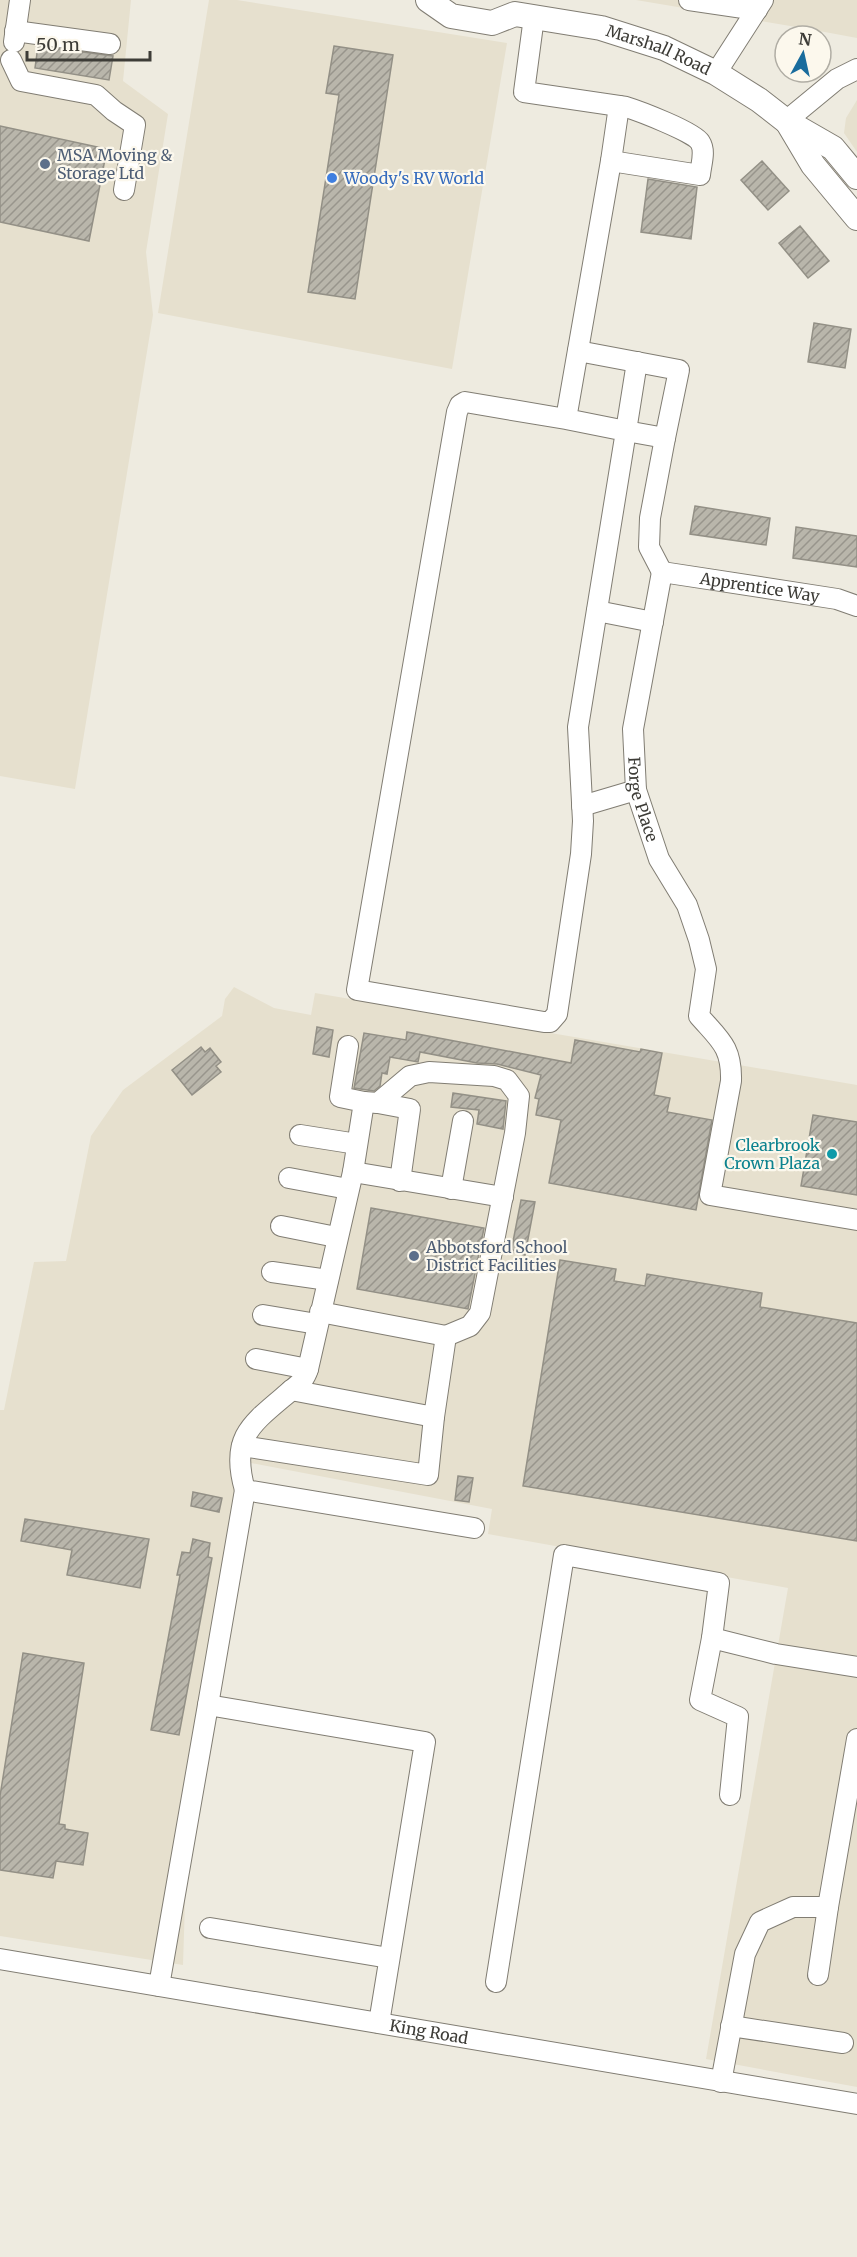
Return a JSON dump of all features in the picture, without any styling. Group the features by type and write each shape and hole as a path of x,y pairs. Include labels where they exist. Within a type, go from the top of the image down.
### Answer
{"main road":[{"name":"Marshall Road","path":"430,0 451,16 492,23 516,10 601,28 664,48 717,73 759,100 786,121 833,148 857,177"},
{"name":"Marshall Road","path":"786,121 813,165 853,212"}],"street":[{"path":"689,0 760,5 717,73"},
{"path":"516,10 524,92 639,110 696,137 703,149 700,175 611,161"},
{"path":"110,44 13,13 6,60 21,81 96,95 114,111 135,124 124,190"},
{"path":"786,121 837,79 857,69"},
{"path":"566,419 619,106"},
{"path":"578,351 679,370 650,518 649,547 662,572"},
{"path":"637,362 626,431 597,611 578,727 582,806 580,854 557,1014 554,1019 544,1022 357,990 460,405 465,402 566,419 626,431 665,438"},
{"name":"Apprentice Way","path":"662,572 837,599 857,606"},
{"name":"Forge Place","path":"662,572 633,729 636,790 659,859 687,905 699,940 706,969 699,1016 724,1045 732,1062 731,1081 710,1195 857,1220"},
{"path":"597,611 653,621"},
{"path":"582,806 636,790"},
{"path":"348,1046 340,1097 410,1109 400,1181"},
{"path":"159,1986 245,1490 240,1473 239,1455 245,1432 262,1414 306,1377 318,1318 328,1280 336,1237 350,1181 357,1144 371,1102 410,1076 429,1072 494,1076 507,1080 519,1096 515,1133 480,1313 470,1326 446,1336 318,1318 263,1315"},
{"path":"450,1189 463,1121"},
{"path":"300,1135 357,1144"},
{"path":"289,1179 400,1181 503,1197"},
{"path":"281,1226 336,1237"},
{"path":"272,1272 328,1280"},
{"path":"242,1446 428,1475 446,1336"},
{"path":"256,1359 308,1369"},
{"path":"291,1390 434,1417"},
{"path":"245,1490 474,1528"},
{"path":"496,1982 564,1556 719,1583 712,1638 700,1700 738,1717 730,1795"},
{"path":"712,1638 776,1654 857,1667"},
{"path":"208,1705 424,1742 379,2023"},
{"path":"818,1975 857,1739"},
{"path":"721,2082 745,1954 760,1922 793,1907 828,1908"},
{"path":"210,1928 389,1958"},
{"name":"King Road","path":"0,1959 857,2104"},
{"path":"731,2026 843,2043"}],"shaded area":[{"path":"0,0 131,0 123,81 168,114 146,252 153,315 75,789 0,776"},
{"name":"Woody's RV World","path":"209,0 237,0 507,43 452,369 158,313"},
{"path":"636,0 857,0 857,38 833,34 833,24 778,24"},
{"path":"857,100 857,152 844,133 846,118"},
{"path":"234,987 274,1008 311,1015 315,993 857,1085 857,2087 706,2059 788,1588 488,1534 492,1509 251,1463 188,1807 183,1965 0,1936 0,1410 4,1410 34,1262 66,1261 91,1136 123,1090 222,1016 225,999"}],"building":[{"path":"38,46 113,56 109,80 35,68"},
{"name":"Woody's RV World","path":"334,46 393,55 355,299 308,292 339,95 326,93"},
{"path":"0,126 107,149 89,241 0,222"},
{"path":"762,161 789,191 768,210 741,180"},
{"path":"648,179 697,187 691,239 641,232"},
{"path":"800,226 829,261 808,278 779,243"},
{"path":"814,323 851,329 845,368 808,362"},
{"path":"695,506 770,518 766,545 690,534"},
{"path":"796,527 857,536 857,567 793,558"},
{"path":"317,1027 333,1030 329,1057 313,1054"},
{"path":"407,1032 571,1063 575,1040 640,1052 641,1049 662,1053 654,1095 670,1098 667,1112 712,1120 696,1210 549,1183 561,1120 536,1115 539,1099 535,1098 541,1075 497,1064 477,1063 420,1052 418,1062 390,1057 387,1074 382,1073 380,1086 374,1091 354,1088 364,1033 406,1040"},
{"path":"201,1047 205,1052 210,1048 221,1062 216,1066 221,1072 192,1095 172,1070"},
{"path":"453,1093 506,1101 503,1129 477,1124 479,1110 451,1107"},
{"name":"Clearbrook Crown Plaza","path":"813,1115 857,1122 857,1195 801,1186"},
{"path":"521,1200 535,1202 525,1255 511,1252"},
{"path":"371,1208 484,1228 468,1309 357,1289"},
{"path":"560,1260 616,1269 614,1281 645,1286 647,1274 762,1293 760,1307 857,1323 857,1541 523,1486"},
{"path":"458,1476 473,1478 469,1502 455,1500"},
{"path":"193,1492 222,1498 219,1512 191,1506"},
{"path":"25,1519 149,1539 140,1588 67,1575 72,1550 21,1541"},
{"path":"193,1539 210,1543 208,1557 212,1558 179,1735 151,1730 180,1575 177,1575 182,1552 190,1553"},
{"path":"23,1653 84,1663 59,1824 65,1825 65,1829 88,1833 83,1865 56,1861 53,1878 0,1870 0,1796"}],"place":[{"name":"MSA Moving & Storage Ltd","path":"45,164"},
{"name":"Woody's RV World","path":"332,178"},
{"name":"Clearbrook Crown Plaza","path":"832,1154"},
{"name":"Abbotsford School District Facilities","path":"414,1256"}]}
